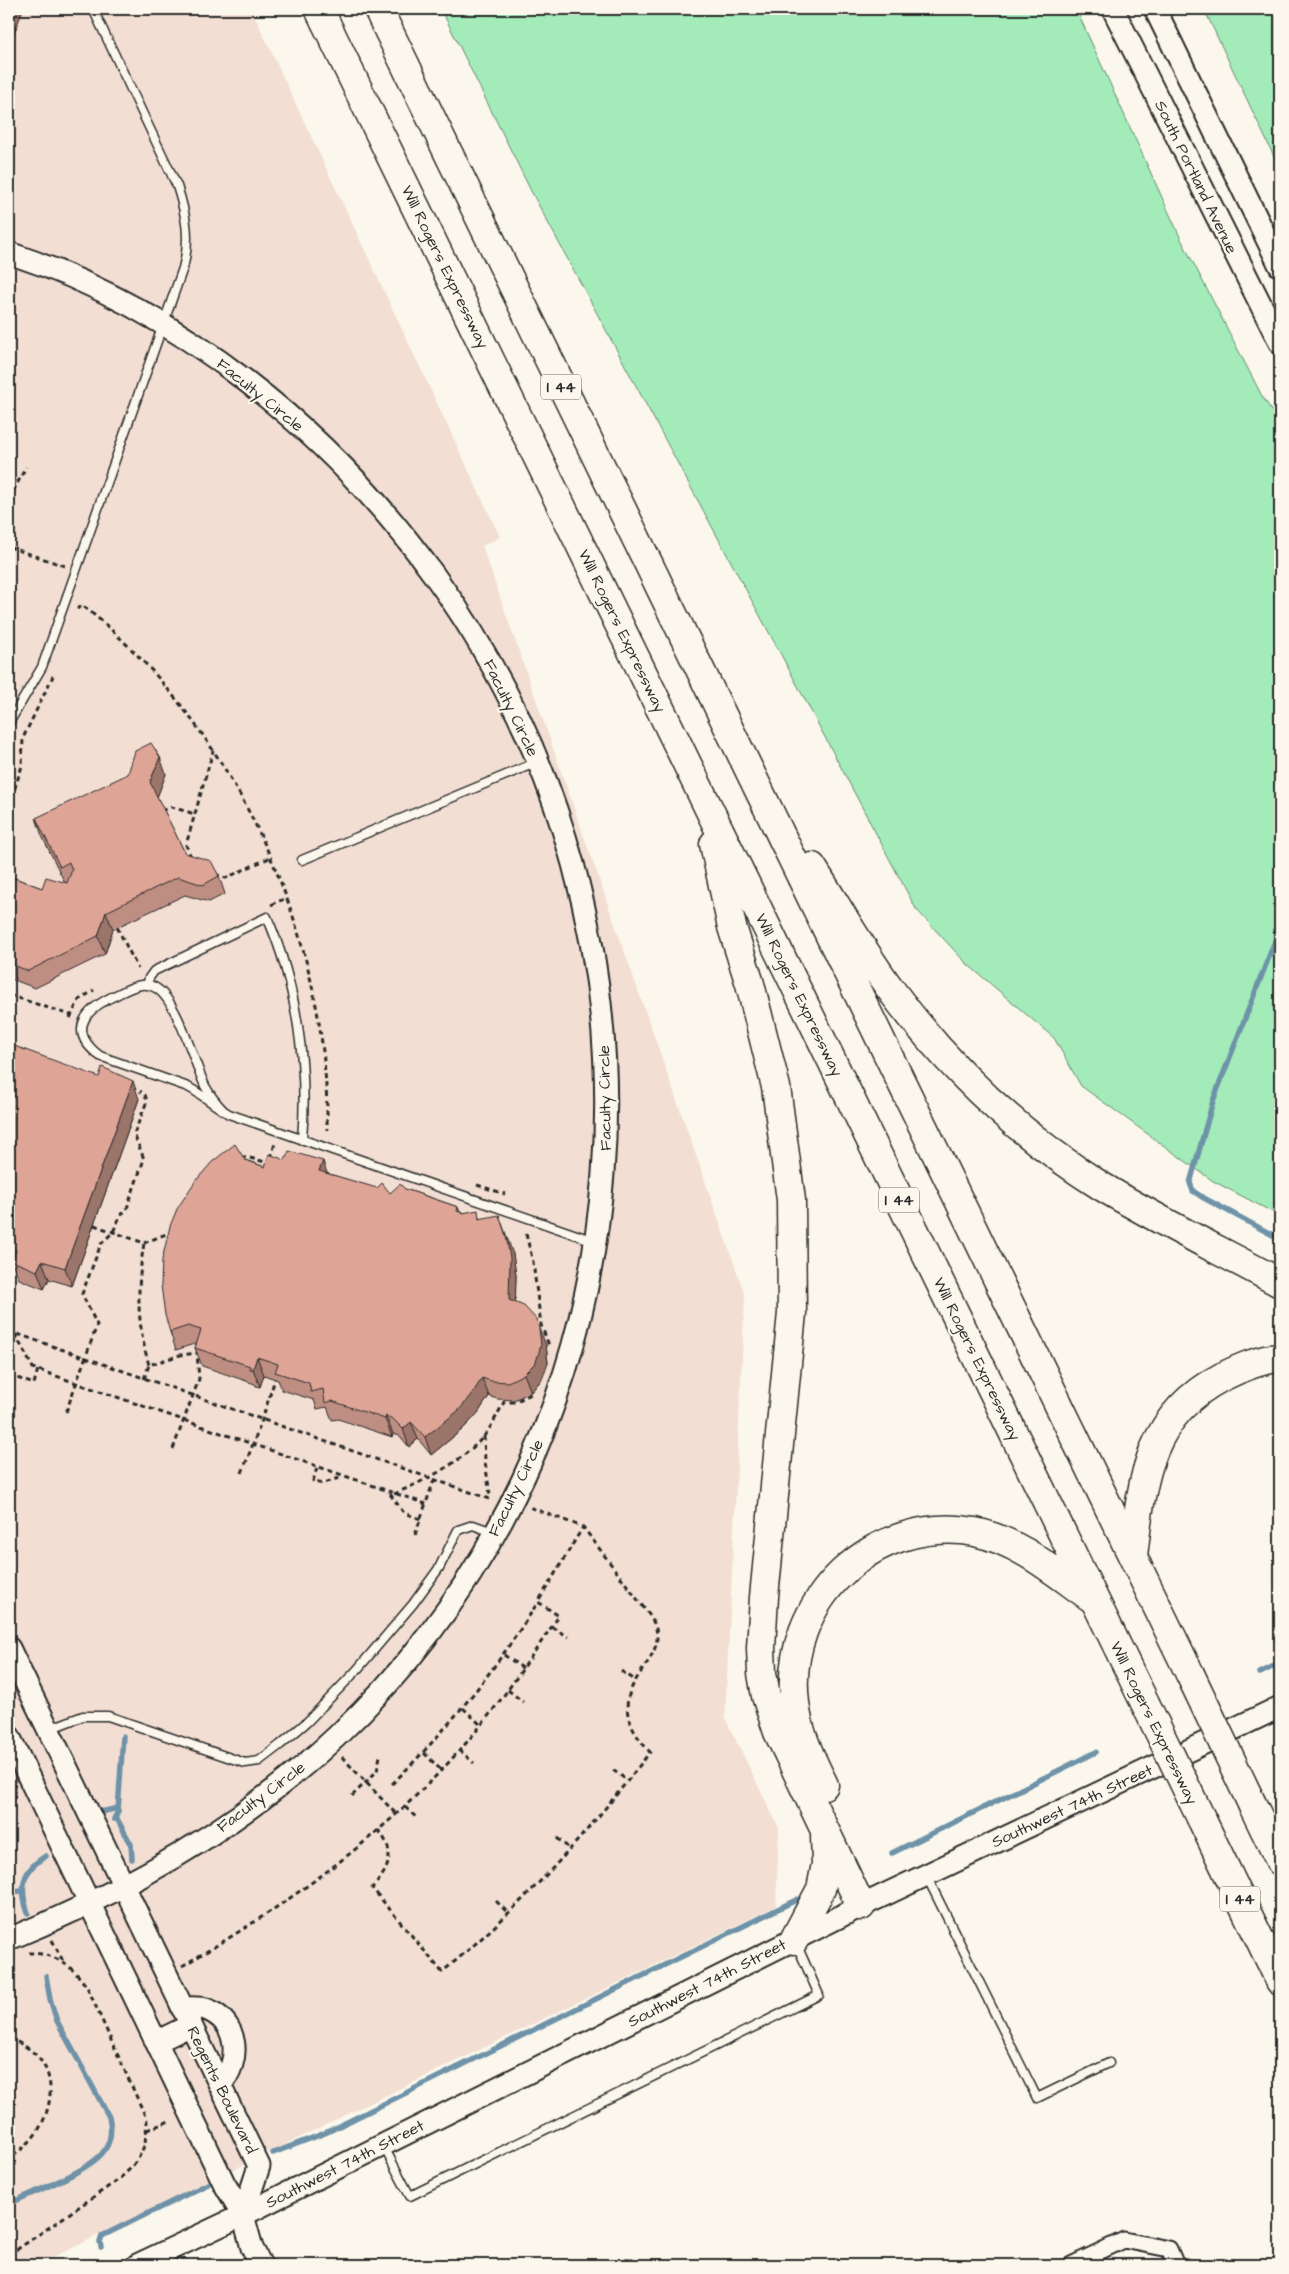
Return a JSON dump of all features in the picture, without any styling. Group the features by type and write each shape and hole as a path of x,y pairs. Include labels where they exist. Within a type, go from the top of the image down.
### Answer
{"highway":[{"name":"Will Rogers Expressway","path":"319,9 1280,1980"},
{"name":"I 44","path":"378,9 744,764 1280,1861"},
{"path":"744,764 894,994 941,1050 974,1084 1020,1127 1101,1186 1280,1283"},
{"path":"704,800 732,927 750,984 776,1087 791,1200 792,1313 764,1597 761,1648 762,1673 766,1696 778,1732 825,1829 870,1902"},
{"path":"1132,1556 1147,1464 1154,1445 1164,1429 1194,1394 1212,1382 1235,1370 1257,1362 1280,1358"},
{"path":"870,1902 811,1758 802,1734 795,1704 794,1680 797,1655 804,1631 821,1597 844,1570 874,1548 892,1539 933,1531 974,1532 998,1539 1022,1551 1094,1600"},
{"path":"794,1940 821,1889 826,1864 825,1829"}],"street":[{"name":"South Portland Avenue","path":"1113,9 1280,343"},
{"path":"1155,9 1280,266"},
{"name":"Faculty Circle","path":"9,253 82,283 161,324 227,367 276,405 329,453 397,526 452,600 482,649 513,708 537,762 560,822 579,886 593,947 602,1010 607,1122 602,1198 596,1242 581,1314 551,1412 511,1503 495,1533 436,1623 373,1700 337,1736 252,1808 185,1851 124,1886 9,1939"},
{"name":"Regents Boulevard","path":"9,1648 258,2166 243,2215"},
{"name":"Southwest 74th Street","path":"137,2265 243,2215 870,1902 1280,1707"},
{"path":"9,1736 224,2183 243,2215 252,2248 260,2265"},
{"path":"156,2042 187,2016 204,2008 215,2014 224,2021 235,2042 234,2061 227,2077 220,2085"},
{"path":"1070,2265 1124,2240 1169,2250 1176,2265"}],"lane":[{"path":"9,723 42,667 79,567 161,324 186,256 188,228 177,186 93,9"},
{"path":"302,860 537,762"},
{"path":"147,985 148,978 154,971 267,916 276,936 291,995 300,1049 304,1093 302,1140"},
{"path":"223,1110 206,1087 170,1004 155,987 147,985 130,988 91,1009 86,1014 83,1028 88,1044 100,1056 188,1087 223,1110 278,1132 596,1242"},
{"path":"48,1729 83,1716 108,1716 245,1763 259,1762 306,1722 388,1636 439,1568 458,1530 473,1525 495,1533"},
{"path":"927,1875 1036,2098 1109,2063"},
{"path":"383,2145 410,2196 819,1995 794,1940"}],"path":[{"path":"9,499 26,467"},
{"path":"9,547 65,566"},
{"path":"74,618 77,610 82,605 121,640 180,705 234,784 286,898 304,952 313,988 327,1085 327,1130"},
{"path":"9,806 22,766 23,738 55,672"},
{"path":"193,860 186,846 213,751"},
{"path":"162,811 172,807 195,814"},
{"path":"211,873 226,878 269,858"},
{"path":"117,927 138,969"},
{"path":"9,995 70,1015"},
{"path":"66,1412 97,1325 82,1294 101,1244 113,1232 121,1214 126,1211 144,1159 134,1134 148,1101 140,1091"},
{"path":"266,1173 278,1132"},
{"path":"238,1158 246,1157 269,1164"},
{"path":"477,1184 505,1194"},
{"path":"94,1225 144,1243 173,1230"},
{"path":"526,1234 533,1262 541,1325 551,1350"},
{"path":"144,1243 139,1275 138,1307 140,1330 149,1365 144,1379"},
{"path":"9,1331 498,1502"},
{"path":"15,1334 33,1368 386,1492 426,1504"},
{"path":"149,1365 180,1355 197,1353 205,1356"},
{"path":"173,1450 199,1379 197,1353"},
{"path":"9,1375 34,1384 38,1369"},
{"path":"242,1474 275,1379"},
{"path":"393,1494 429,1478 455,1461 484,1435 504,1402 515,1402 526,1398 537,1390"},
{"path":"484,1435 485,1462 492,1500"},
{"path":"317,1468 313,1481 316,1483 326,1483 344,1477"},
{"path":"416,1534 434,1480"},
{"path":"386,1492 392,1495 404,1513 421,1519"},
{"path":"378,1830 386,1841 389,1855 388,1866 383,1876 372,1888 442,1972 509,1914 571,1850 650,1752 632,1730 629,1722 627,1702 635,1680 656,1646 657,1630 650,1616 583,1527 523,1505"},
{"path":"392,1784 424,1753 463,1708 504,1655 583,1527"},
{"path":"166,1974 266,1916 314,1883 405,1806 441,1770 482,1724 524,1669 560,1616 538,1602"},
{"path":"552,1627 568,1637"},
{"path":"504,1655 524,1669"},
{"path":"621,1671 635,1680"},
{"path":"508,1690 523,1702"},
{"path":"463,1708 482,1724"},
{"path":"459,1750 474,1763"},
{"path":"337,1752 396,1814"},
{"path":"424,1753 441,1770"},
{"path":"352,1796 377,1771 380,1756"},
{"path":"613,1770 628,1781"},
{"path":"405,1806 418,1819"},
{"path":"557,1838 571,1850"},
{"path":"496,1901 509,1914"},
{"path":"49,1934 63,1962"},
{"path":"9,2255 118,2180 139,2158 145,2144 147,2130 143,2111 88,1989 80,1976 63,1962 50,1956 26,1952"},
{"path":"9,2038 25,2046 36,2055 46,2071 50,2092 47,2112 38,2130 23,2149 9,2157"},
{"path":"147,2130 191,2113"}],"shaded area":[{"path":"9,9 251,9 500,537 482,546 745,1295 725,1718 779,1828 776,1906 37,2265 9,2265"}],"green space":[{"path":"441,9 1076,9 1181,239 1263,398 1280,422 1280,1216 1213,1181 1081,1086 1054,1038 966,963 916,909 531,191"},
{"path":"1204,9 1280,9 1280,169"}],"building":[{"path":"151,743 160,757 150,782 185,853 211,861 219,876 203,885 178,877 106,912 98,936 28,971 9,963 9,876 42,888 46,877 67,883 72,870 69,862 60,867 36,818 128,774 135,751"},
{"path":"9,1044 99,1077 102,1067 133,1081 65,1268 42,1261 37,1271 12,1261 16,1250 9,1248"},
{"path":"235,1144 245,1160 265,1167 269,1154 285,1160 289,1151 323,1161 319,1171 377,1188 382,1183 390,1193 400,1184 405,1189 458,1207 457,1211 463,1213 478,1210 479,1219 499,1215 506,1236 510,1258 509,1300 524,1306 536,1319 539,1328 541,1345 536,1362 524,1374 508,1382 491,1381 482,1378 471,1396 458,1411 425,1437 411,1422 403,1429 393,1419 386,1416 385,1419 332,1401 325,1403 323,1389 311,1392 309,1383 275,1372 278,1364 257,1357 253,1369 250,1369 250,1366 195,1348 201,1330 188,1326 170,1332 165,1315 161,1285 162,1260 170,1226 177,1209 194,1183 212,1162"}],"waterway":[{"path":"1280,928 1213,1101 1190,1183 1193,1191 1202,1197 1280,1239"},
{"path":"1260,1673 1280,1663"},
{"path":"114,1819 118,1811 123,1736"},
{"path":"892,1853 1096,1752"},
{"path":"101,1812 118,1808"},
{"path":"116,1817 131,1844 132,1859"},
{"path":"28,1913 23,1887 27,1873 38,1861 46,1856"},
{"path":"9,1892 23,1891"},
{"path":"273,2153 325,2133 798,1899"},
{"path":"9,2204 87,2166 104,2151 109,2143 111,2134 109,2117 57,2021 50,1999 46,1976"},
{"path":"101,2247 102,2236 208,2184"}]}
